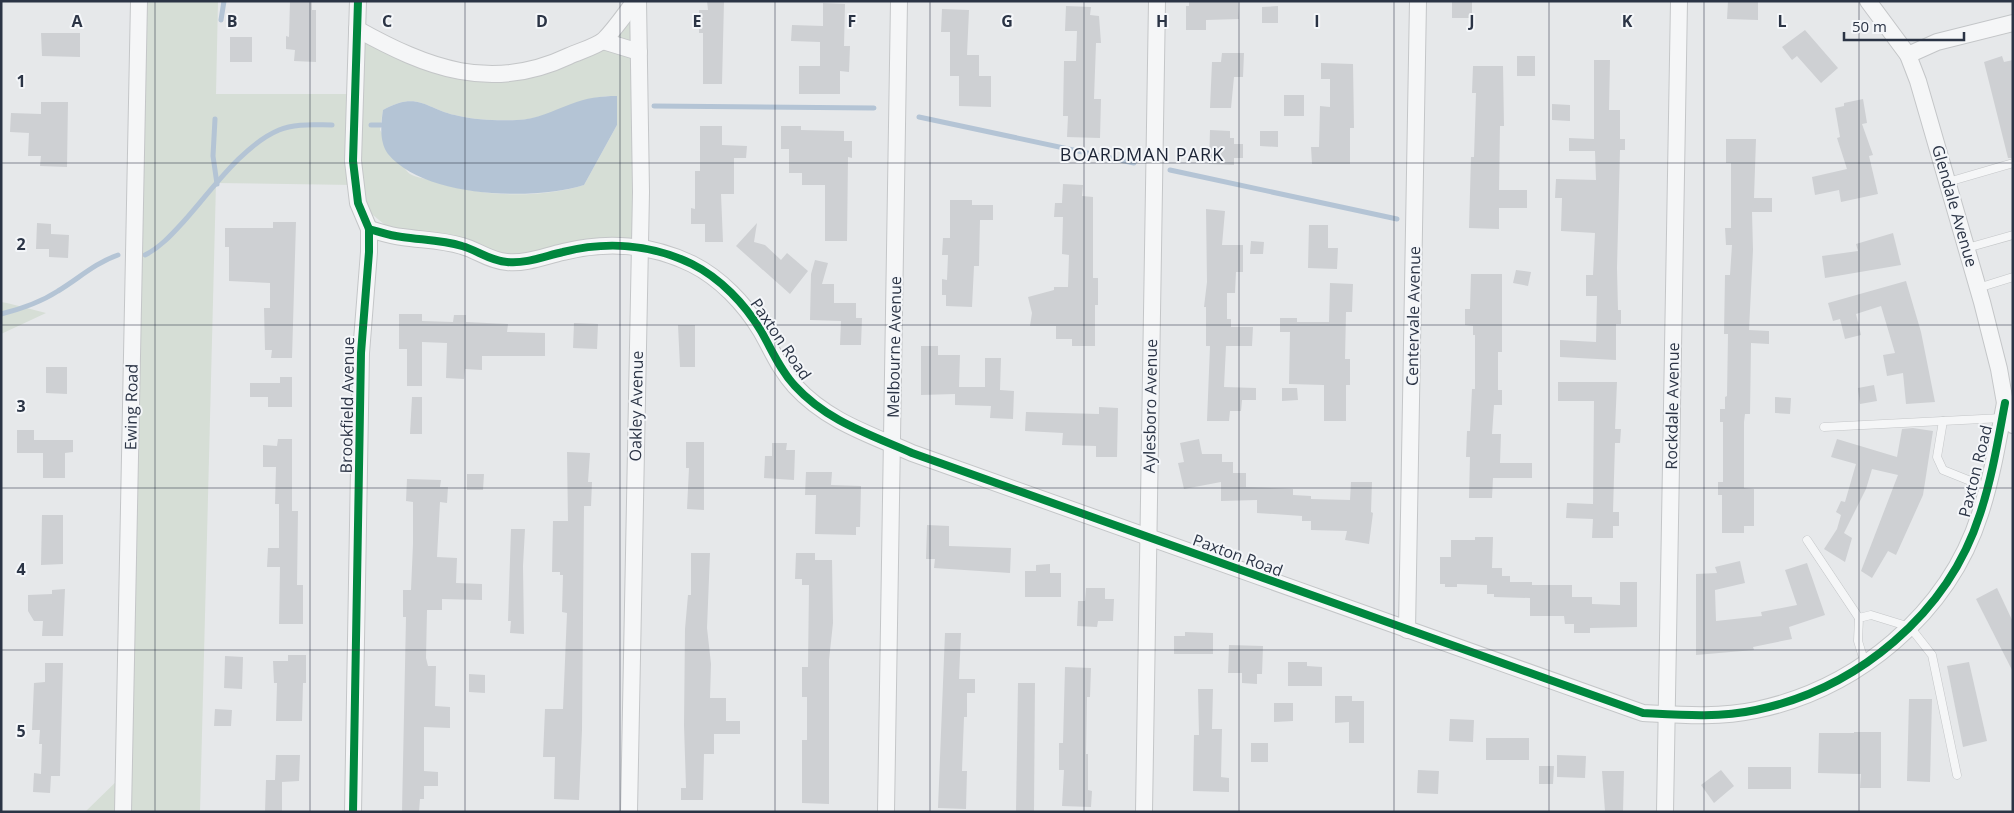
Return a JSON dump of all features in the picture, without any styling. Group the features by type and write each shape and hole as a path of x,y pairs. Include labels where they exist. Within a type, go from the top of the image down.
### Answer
{"street":[{"name":"Ewing Road","path":"123,812 139,1"},
{"name":"Brookfield Avenue","path":"353,812 361,353 369,252 369,229 358,203 354,185 358,1"},
{"path":"357,29 398,52 424,63 448,69 482,73 509,73 534,69 559,61 603,41 637,1"},
{"name":"Oakley Avenue","path":"629,812 641,192 637,1"},
{"name":"Melbourne Avenue","path":"886,812 899,1"},
{"name":"Aylesboro Avenue","path":"1144,812 1156,1"},
{"name":"Centervale Avenue","path":"1407,630 1418,1"},
{"name":"Rockdale Avenue","path":"1665,812 1679,1"},
{"name":"Glendale Avenue","path":"1868,1 1908,55 1929,114 1978,288 2006,367 2006,416"},
{"path":"1908,55 1937,42 2013,23"},
{"path":"603,41 639,52"},
{"name":"Paxton Road","path":"369,229 400,237 441,241 463,246 491,259 507,262 524,262 593,246 619,245 666,252 694,265 715,279 749,313 783,371 808,399 823,412 850,428 1636,712 1727,714 1783,703 1837,681 1865,664 1910,627 1941,589 1957,565 1980,516 2006,416"}],"lane":[{"path":"1948,182 2013,163"},
{"path":"1967,248 2013,235"},
{"path":"1978,288 2013,278"},
{"path":"1824,428 2006,416"},
{"path":"1943,421 1937,457 1943,470 1988,488"},
{"path":"1807,540 1859,618 1858,641 1865,664"},
{"path":"1859,618 1871,615 1910,627 1932,655 1957,776"}],"shaded area":[{"path":"139,1 218,1 216,94 354,94 357,29 398,52 495,74 603,41 635,1 639,248 524,262 400,237 358,203 354,185 216,183 200,812 85,812 124,774","holes":["604,96 617,96 617,125 584,185 546,193 526,194 486,193 466,190 412,175 403,166 380,130 383,110 395,104 405,102 422,103 448,113 466,117 510,120 542,116 579,102"]},
{"path":"1,302 7,303 46,313 1,334"}],"water":[{"path":"617,96 617,125 584,185 563,190 510,194 481,192 453,187 427,180 405,169 388,154 383,144 381,127 383,110 395,104 405,102 422,103 448,113 488,120 524,120 538,117 588,99"}],"building":[{"path":"290,1 312,1 312,10 316,10 316,62 294,61 295,50 286,49 286,36 289,37"},
{"path":"707,1 724,1 722,84 703,84 703,33 699,33 699,10 708,10"},
{"path":"1189,1 1238,2 1239,19 1206,20 1206,30 1186,30 1186,6 1189,6"},
{"path":"1452,1 1472,1 1472,18 1452,18"},
{"path":"1728,1 1758,1 1758,20 1727,19"},
{"path":"823,3 845,4 844,46 850,46 849,72 840,71 840,94 799,94 799,66 820,66 820,42 791,41 792,25 823,26"},
{"path":"1066,6 1091,7 1090,15 1099,16 1101,43 1096,43 1094,99 1101,99 1100,138 1067,137 1068,116 1063,116 1064,61 1076,61 1077,31 1065,31"},
{"path":"1278,6 1278,23 1262,23 1262,7"},
{"path":"942,9 969,10 967,55 979,55 979,76 991,76 991,107 959,106 959,76 950,76 950,32 941,32"},
{"path":"1805,30 1838,68 1821,83 1797,56 1792,60 1782,47"},
{"path":"41,33 80,33 80,57 42,56"},
{"path":"230,37 252,37 252,62 230,62"},
{"path":"1222,53 1244,53 1243,77 1234,77 1231,108 1210,108 1212,62 1221,62"},
{"path":"1517,56 1535,56 1535,76 1517,76"},
{"path":"2002,56 2004,62 2013,60 2013,158 2008,158 1984,62"},
{"path":"1594,60 1610,60 1609,110 1620,110 1620,139 1625,139 1625,150 1620,150 1617,268 1618,310 1621,310 1621,324 1616,324 1616,360 1560,357 1560,340 1596,342 1597,296 1586,296 1586,275 1593,275 1595,233 1561,231 1562,198 1555,198 1556,179 1596,180 1595,151 1569,151 1569,138 1594,139"},
{"path":"1321,63 1353,64 1354,128 1350,128 1350,164 1312,164 1311,147 1319,147 1320,106 1330,107 1330,79 1321,79"},
{"path":"1473,66 1503,66 1504,126 1500,126 1499,190 1527,190 1527,208 1499,208 1499,229 1469,228 1471,157 1474,157 1476,93 1472,93"},
{"path":"1284,95 1304,95 1304,116 1284,116"},
{"path":"1863,99 1867,123 1862,124 1873,155 1869,156 1878,194 1841,202 1839,190 1815,195 1812,177 1847,169 1837,138 1840,137 1835,108 1844,106 1844,103"},
{"path":"41,102 68,102 67,167 40,166 41,156 28,156 29,133 10,132 11,113 41,114"},
{"path":"1552,104 1570,105 1570,121 1552,120"},
{"path":"700,126 722,126 722,145 747,146 746,158 734,158 734,194 721,194 723,242 705,242 705,224 691,224 691,208 695,209 695,171 700,171"},
{"path":"781,126 801,126 801,130 844,131 844,141 852,141 852,158 848,157 847,241 825,241 825,185 802,185 802,173 789,173 789,149 781,149"},
{"path":"1210,130 1230,131 1230,138 1234,138 1234,144 1243,144 1243,158 1234,158 1234,165 1209,164"},
{"path":"1260,131 1278,131 1278,147 1260,146"},
{"path":"1726,139 1756,139 1754,198 1772,198 1772,212 1752,212 1753,250 1749,330 1769,331 1769,344 1751,343 1750,414 1745,414 1744,422 1744,488 1754,489 1754,526 1744,526 1744,533 1722,533 1722,495 1718,495 1718,482 1723,482 1723,422 1720,422 1720,409 1725,409 1725,397 1727,396 1728,334 1724,334 1725,275 1730,275 1732,245 1726,245 1725,228 1731,228 1731,163 1726,163"},
{"path":"1063,184 1083,185 1082,196 1093,197 1093,278 1098,278 1098,305 1095,305 1095,346 1072,346 1072,339 1056,339 1056,326 1030,326 1032,313 1028,297 1054,290 1054,287 1068,287 1069,255 1062,254 1063,217 1054,217 1055,203 1062,203"},
{"path":"950,200 972,200 972,205 993,205 993,220 980,220 979,266 974,266 972,307 946,306 946,295 942,295 942,279 947,280 948,255 942,255 943,238 950,238"},
{"path":"1206,209 1225,211 1222,245 1243,245 1243,272 1236,272 1235,293 1227,293 1227,319 1231,319 1231,327 1253,327 1252,346 1226,346 1224,387 1256,388 1256,400 1242,400 1241,411 1230,411 1229,421 1207,421 1210,346 1206,346 1206,307 1204,307 1207,282"},
{"path":"273,222 296,222 292,358 271,358 272,350 265,350 264,308 270,308 270,283 229,281 229,247 225,247 225,228 273,228"},
{"path":"37,223 51,224 51,234 69,235 68,258 49,257 49,249 36,249"},
{"path":"757,223 754,242 765,245 781,260 787,253 808,271 790,294 736,246"},
{"path":"1309,225 1328,225 1328,248 1338,248 1337,269 1308,268"},
{"path":"1893,233 1901,265 1825,278 1822,256 1858,251 1856,244"},
{"path":"1251,241 1264,242 1263,254 1250,254"},
{"path":"815,260 828,263 822,284 834,284 834,303 856,303 856,318 862,318 861,345 840,345 841,321 810,320 811,274"},
{"path":"1516,270 1531,272 1528,286 1513,283"},
{"path":"1471,274 1502,274 1502,352 1498,352 1498,390 1502,390 1502,405 1494,405 1492,434 1501,434 1500,463 1532,463 1532,478 1493,478 1492,498 1469,498 1470,457 1466,457 1467,431 1470,431 1472,389 1475,389 1475,335 1473,335 1473,326 1465,325 1465,309 1470,309"},
{"path":"1906,281 1921,332 1935,402 1906,404 1903,373 1887,376 1883,355 1895,353 1881,306 1856,314 1861,335 1845,339 1840,319 1833,321 1828,303"},
{"path":"1330,283 1353,284 1352,312 1346,312 1345,359 1350,359 1350,385 1346,385 1346,421 1324,421 1324,385 1289,384 1290,332 1280,332 1280,318 1297,318 1297,322 1329,322"},
{"path":"399,314 422,314 422,321 453,322 454,315 466,315 466,322 508,324 507,332 545,333 545,356 482,356 482,370 465,369 464,379 446,378 447,343 422,342 422,386 407,386 407,349 399,349"},
{"path":"574,323 598,324 597,349 573,348"},
{"path":"678,325 695,325 695,367 680,367"},
{"path":"921,346 938,346 938,355 960,355 959,387 985,387 985,358 1001,358 1000,390 1014,391 1013,419 990,418 991,406 955,405 955,394 921,395"},
{"path":"46,367 67,367 67,394 46,393"},
{"path":"280,377 292,377 292,407 268,407 268,397 250,397 250,383 280,383"},
{"path":"1558,382 1617,382 1615,429 1621,429 1620,443 1615,443 1613,512 1619,512 1619,526 1613,526 1613,538 1592,538 1593,519 1566,518 1567,503 1593,504 1594,401 1558,401"},
{"path":"1874,385 1877,401 1860,404 1858,388"},
{"path":"1282,388 1297,388 1298,400 1282,401"},
{"path":"412,397 422,397 422,434 410,434"},
{"path":"1775,397 1791,398 1790,414 1775,413"},
{"path":"1099,407 1118,408 1117,457 1096,457 1096,446 1062,445 1063,433 1025,431 1026,412 1099,414"},
{"path":"1913,428 1933,431 1923,495 1896,555 1888,551 1872,578 1861,571 1898,475 1872,469 1866,489 1844,533 1852,538 1845,562 1824,549 1837,529 1841,515 1836,512 1841,501 1845,502 1856,464 1831,457 1837,439 1897,457 1902,429"},
{"path":"17,430 34,430 34,440 73,440 73,452 65,453 65,478 43,478 43,453 17,453"},
{"path":"278,439 292,439 292,511 298,511 297,585 303,585 303,624 279,624 280,567 267,567 268,548 279,548 279,504 275,504 276,467 263,467 263,445 277,446"},
{"path":"1199,439 1202,454 1222,454 1222,462 1233,462 1233,473 1246,473 1246,487 1293,489 1293,495 1311,496 1311,499 1350,500 1351,482 1372,482 1371,512 1373,513 1369,544 1345,540 1347,531 1311,530 1311,521 1302,521 1302,516 1257,513 1257,500 1221,501 1221,482 1184,489 1178,463 1184,462 1180,443"},
{"path":"686,442 704,442 704,510 687,509 689,468 686,468"},
{"path":"772,443 787,443 786,450 795,450 794,480 764,478 765,456 772,456"},
{"path":"567,452 590,453 588,482 592,482 591,506 584,506 582,730 579,800 554,799 555,757 543,757 545,709 563,709 567,613 562,612 563,575 560,575 560,572 552,572 553,521 568,521"},
{"path":"806,472 832,472 831,485 861,486 860,527 856,527 856,535 815,534 816,495 805,495"},
{"path":"467,474 484,474 483,490 467,490"},
{"path":"407,479 441,480 440,487 448,487 447,503 440,502 437,557 457,558 456,583 482,584 482,600 442,599 442,610 427,610 426,658 428,666 436,666 435,706 450,707 450,728 424,727 424,771 438,772 438,786 424,786 424,799 420,799 419,812 402,812 406,617 403,617 403,590 411,590 413,544 413,502 406,501"},
{"path":"42,515 63,515 63,564 41,565"},
{"path":"927,525 949,526 949,546 1011,548 1010,573 934,568 935,559 926,559"},
{"path":"511,529 525,529 523,566 524,634 510,633 511,621 508,621"},
{"path":"1475,537 1493,537 1492,568 1502,568 1502,576 1510,576 1510,582 1532,582 1532,585 1572,585 1572,597 1592,597 1592,604 1620,605 1620,582 1637,582 1637,627 1590,628 1590,633 1574,633 1574,624 1565,624 1564,616 1530,616 1530,598 1494,597 1494,594 1487,594 1487,585 1457,584 1457,587 1445,587 1445,584 1440,584 1440,557 1451,557 1451,540 1475,540"},
{"path":"691,553 710,553 707,628 711,664 710,698 726,698 726,721 740,721 740,734 714,734 714,754 704,754 703,800 681,800 681,788 686,788 684,725 685,629 688,595 691,595"},
{"path":"796,553 815,553 815,560 832,560 833,623 829,660 829,804 802,803 802,740 807,740 807,697 802,697 802,667 808,667 809,585 802,585 802,579 795,579"},
{"path":"1740,561 1745,583 1715,590 1716,621 1762,616 1761,612 1797,605 1785,570 1807,563 1825,615 1789,627 1792,639 1753,647 1754,650 1696,655 1696,574 1717,573 1715,567"},
{"path":"1050,564 1050,573 1061,573 1061,597 1025,597 1025,571 1036,571 1036,565"},
{"path":"1086,588 1105,588 1105,599 1114,599 1113,621 1098,621 1097,627 1077,626 1078,601 1085,601"},
{"path":"1997,588 2013,622 2013,672 1976,599"},
{"path":"65,589 63,636 42,636 43,621 34,621 28,611 28,595 52,594 52,590"},
{"path":"1185,632 1213,633 1213,654 1174,654 1174,636 1185,636"},
{"path":"945,633 961,633 959,679 975,679 975,693 967,693 967,717 964,717 962,771 967,771 966,809 938,808"},
{"path":"1229,645 1263,646 1262,674 1257,674 1257,684 1242,683 1242,673 1228,673"},
{"path":"288,655 306,655 306,683 303,683 302,721 276,721 277,683 274,683 273,661 288,661"},
{"path":"225,656 243,657 242,689 224,688"},
{"path":"1288,662 1307,662 1307,666 1322,667 1322,686 1288,686"},
{"path":"1969,662 1987,741 1963,747 1947,666"},
{"path":"45,663 63,663 60,776 51,776 50,793 33,792 34,773 41,774 42,744 39,744 40,730 32,730 34,683 45,682"},
{"path":"1065,667 1091,668 1090,697 1087,697 1086,754 1088,754 1088,790 1092,791 1091,807 1062,806 1064,770 1059,770 1059,743 1063,743"},
{"path":"469,674 485,675 485,693 469,692"},
{"path":"1018,683 1035,683 1034,811 1016,811"},
{"path":"1198,689 1213,689 1212,729 1222,729 1221,777 1229,778 1229,792 1193,791 1194,735 1199,735"},
{"path":"1335,696 1352,696 1352,701 1364,701 1364,743 1349,743 1349,722 1335,723"},
{"path":"1909,699 1932,699 1930,782 1907,781"},
{"path":"1274,703 1293,703 1293,721 1274,722"},
{"path":"215,709 232,710 231,726 214,726"},
{"path":"1450,719 1474,720 1473,742 1449,741"},
{"path":"1881,732 1881,788 1860,788 1861,774 1818,773 1819,733"},
{"path":"1486,738 1529,738 1529,760 1486,760"},
{"path":"1251,743 1268,743 1268,762 1251,762"},
{"path":"276,755 300,755 299,781 282,782 282,812 265,812 266,780 275,780"},
{"path":"1557,755 1586,756 1585,778 1557,777"},
{"path":"1539,766 1554,766 1553,784 1539,784"},
{"path":"1748,767 1791,767 1791,789 1748,789"},
{"path":"1418,770 1439,771 1438,794 1417,793"},
{"path":"1721,770 1734,786 1714,803 1701,785"},
{"path":"1602,771 1624,771 1623,812 1605,811"}],"waterway":[{"path":"221,20 224,1"},
{"path":"654,106 874,108"},
{"path":"919,117 1134,163"},
{"path":"215,119 213,156 217,184"},
{"path":"145,255 167,239 240,157 253,146 279,130 292,126 332,125"},
{"path":"371,125 381,125"},
{"path":"1170,170 1397,219"},
{"path":"1,314 45,299 94,267 118,255"}],"cycle path":[{"path":"353,812 361,353 369,252 369,229 358,203 353,161 358,1"},
{"path":"369,229 390,235 454,244 495,260 507,262 528,261 596,246 628,246 661,252 676,257 692,264 722,284 755,321 776,360 795,386 821,409 849,426 912,453 1643,713 1700,715 1742,713 1793,700 1829,685 1863,665 1894,642 1922,614 1946,584 1965,550 1980,514 1988,487 2005,403"}],"district":[{"name":"BOARDMAN PARK","path":"1142,155"}]}
